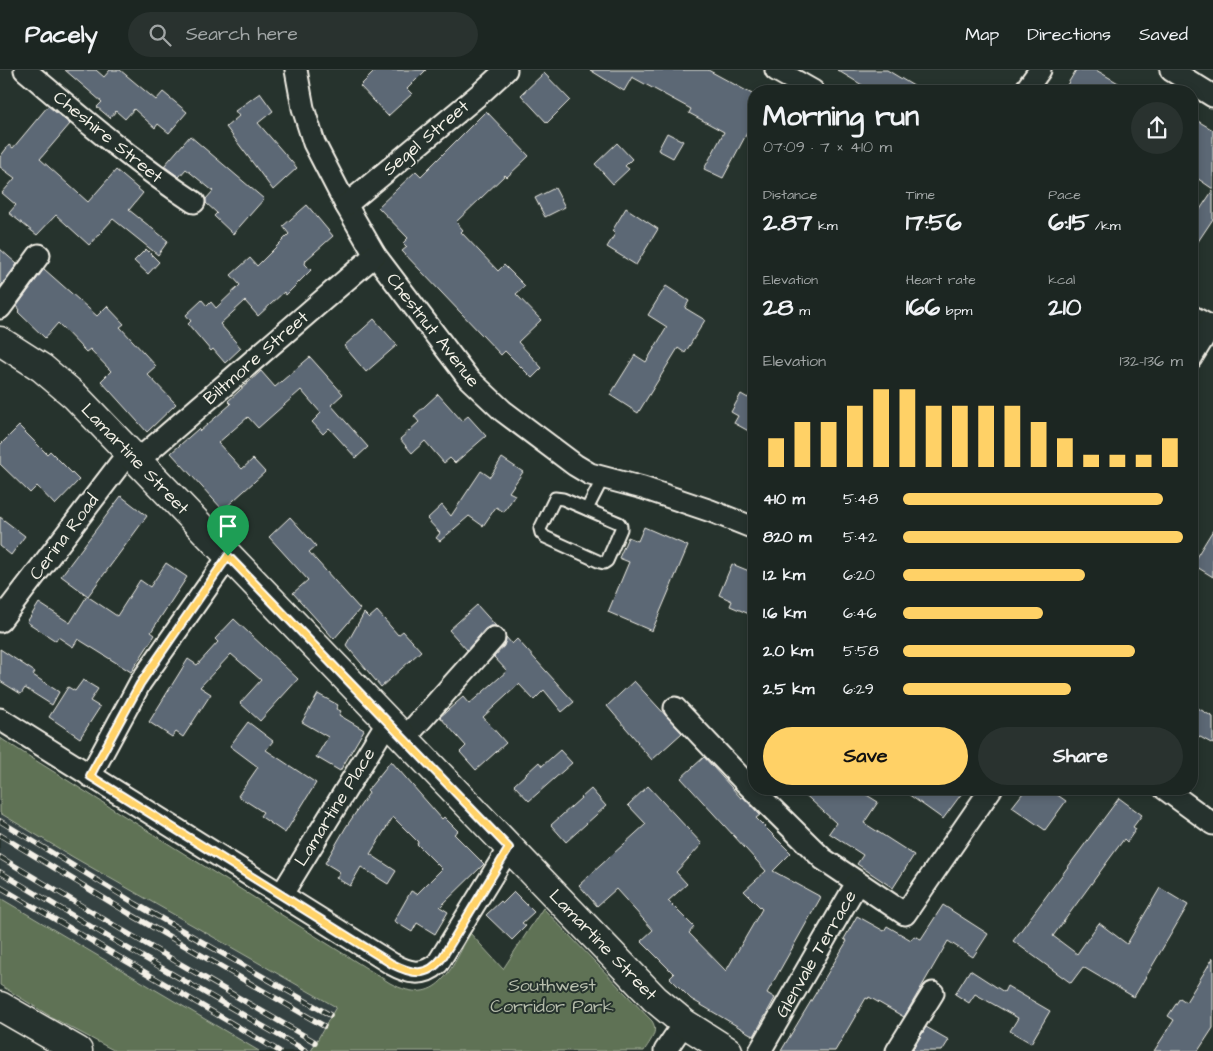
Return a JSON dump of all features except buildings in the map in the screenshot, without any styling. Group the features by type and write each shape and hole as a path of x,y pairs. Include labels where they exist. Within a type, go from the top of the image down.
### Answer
{"street":[{"name":"Cheshire Street","path":"25,70 100,133 164,182 194,202"},
{"name":"Chestnut Avenue","path":"296,70 303,108 314,143 346,205 375,255 468,378 503,411 575,465 590,474 643,488 748,526"},
{"name":"Segel Street","path":"346,205 506,70"},
{"path":"776,70 802,85"},
{"path":"1029,85 1040,70"},
{"path":"1171,70 1195,85"},
{"path":"1198,87 1213,96"},
{"path":"0,308 39,255"},
{"name":"Biltmore Street","path":"133,457 375,255"},
{"path":"1198,320 1212,328 1198,348"},
{"name":"Lamartine Street","path":"0,341 42,368 64,385 651,995 684,1023 728,1051"},
{"name":"Cerina Road","path":"0,621 133,457"},
{"path":"90,776 140,684 228,556"},
{"name":"Lamartine Place","path":"282,894 395,729 413,729 494,638"},
{"path":"675,708 748,785"},
{"path":"0,719 392,964 410,972 422,972 433,967 442,958 509,848"},
{"path":"758,795 823,859 905,914 987,795"},
{"path":"1174,795 1213,824"},
{"name":"Glenvale Terrace","path":"760,1051 858,883"},
{"path":"897,1051 933,993"},
{"path":"0,1006 76,1051"},
{"path":"665,1051 684,1023"}],"lane":[{"path":"587,509 603,478"},
{"path":"555,498 563,499 587,509 619,523 621,526 607,561 604,563 540,533 540,529 555,498"}],"shaded area":[{"path":"0,813 73,857 336,1007 311,1051 259,1051 0,898"}],"green space":[{"name":"Southwest Corridor Park","path":"0,738 390,983 406,990 420,991 431,988 441,981 456,960 470,933 503,969 543,908 652,1021 655,1029 653,1036 644,1051 311,1051 336,1007 73,857 0,813"},
{"path":"0,898 259,1051 115,1051 53,1018 0,985"}],"railway":[{"path":"0,821 136,904 330,1015"},
{"path":"0,835 130,914 324,1026"},
{"path":"0,857 315,1042"},
{"path":"0,872 306,1051"},
{"path":"0,887 279,1051"}],"route":[{"path":"228,556 509,848 442,958 428,970 416,973 392,964 90,776 140,684 228,556"}]}
